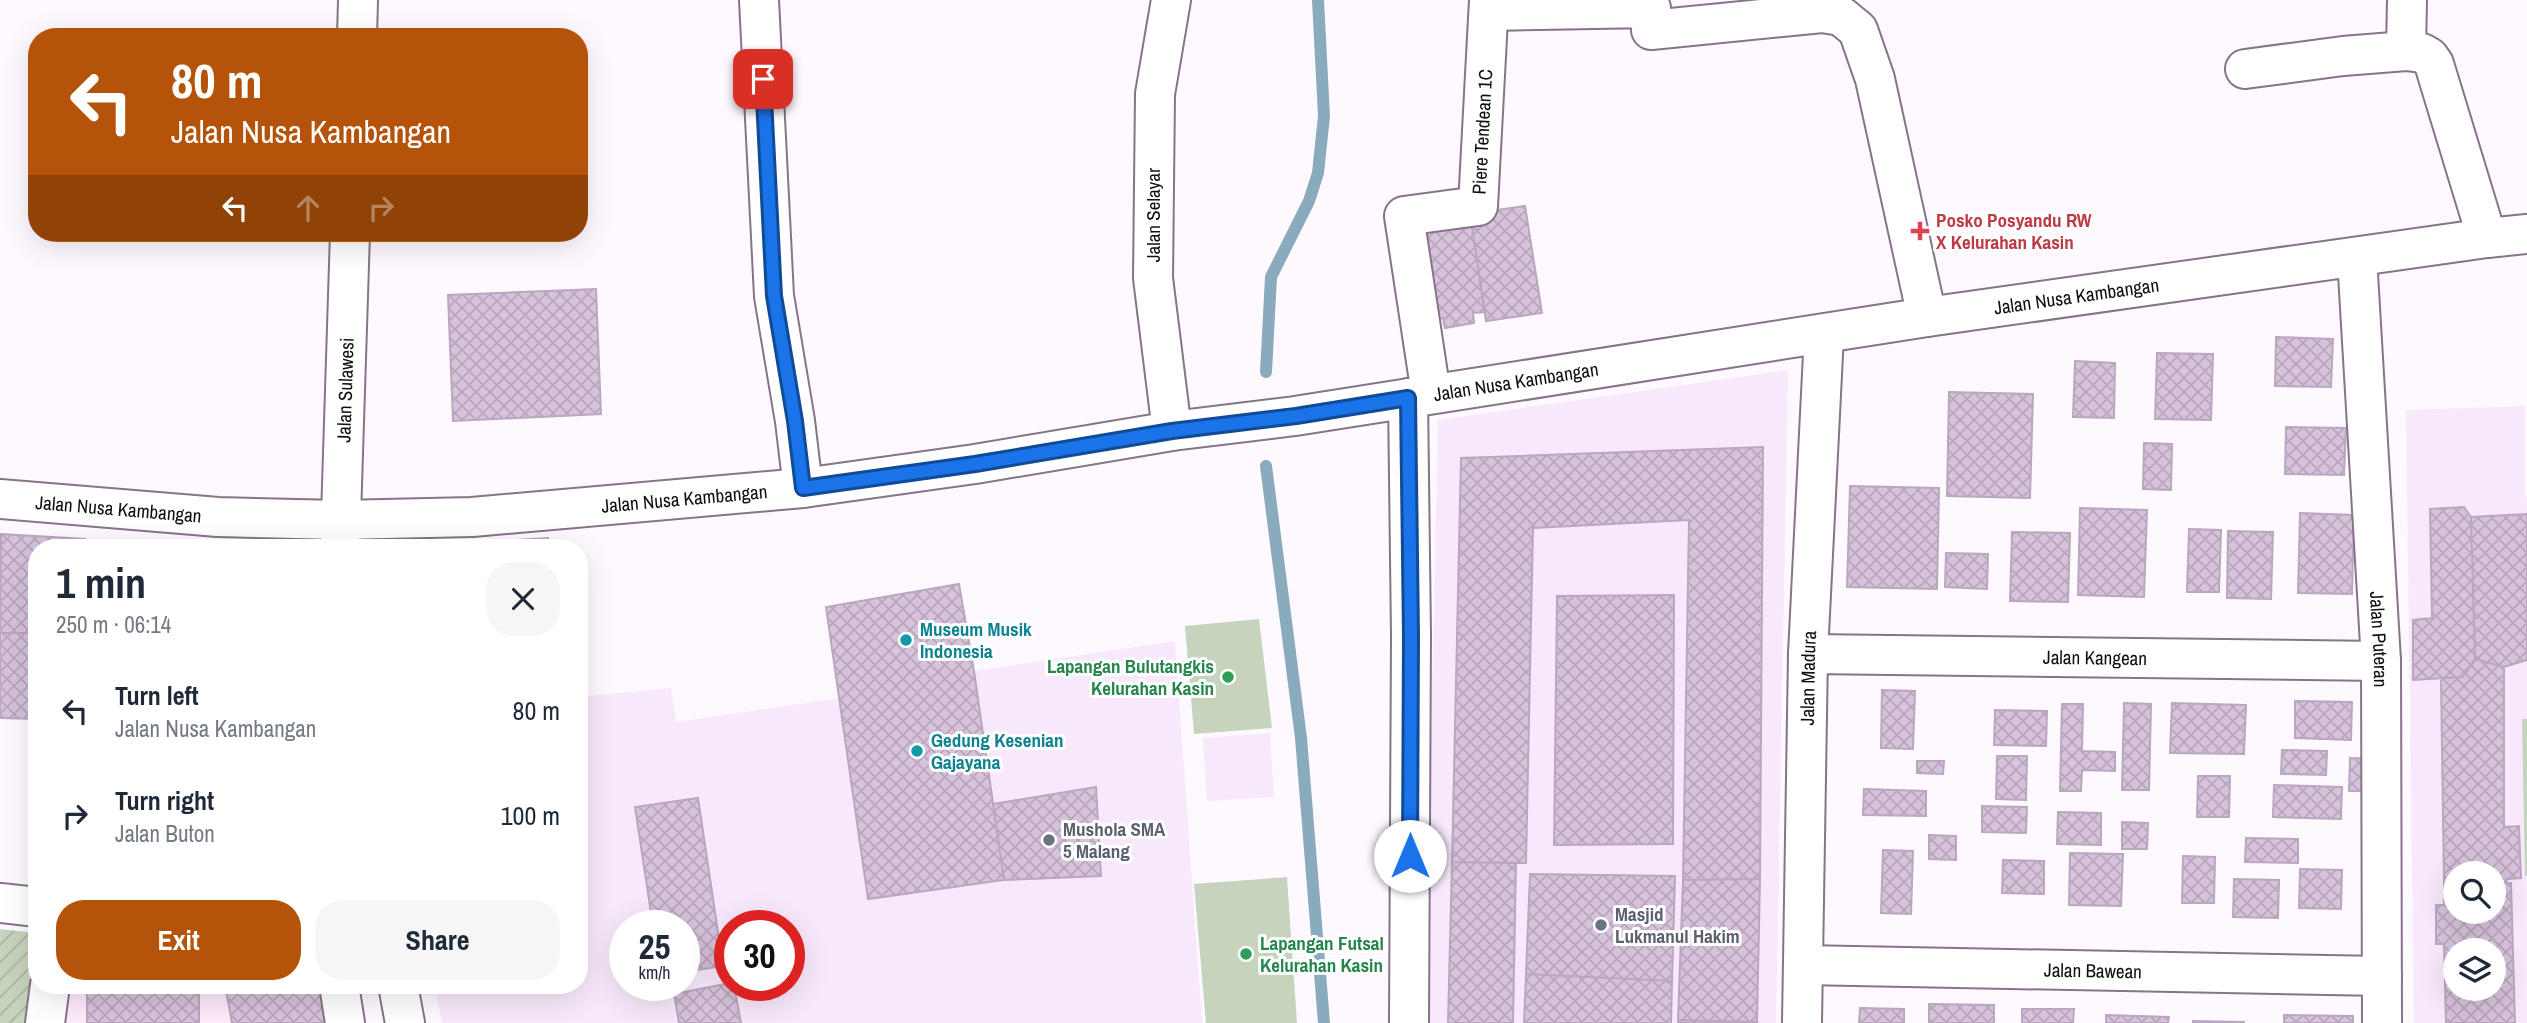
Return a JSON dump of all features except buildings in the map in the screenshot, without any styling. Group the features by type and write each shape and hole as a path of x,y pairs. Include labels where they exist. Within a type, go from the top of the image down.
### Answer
{"street":[{"path":"357,28 358,0"},
{"path":"759,0 774,296 803,488"},
{"name":"Jalan Selayar","path":"1171,0 1155,94 1153,278 1172,431"},
{"path":"2406,51 2407,0"},
{"name":"Piere Tendean 1C","path":"1419,396 1404,216 1478,206 1489,6 1651,8 1651,30 1822,6"},
{"path":"1822,6 1841,16 1858,30 1875,79 1927,317"},
{"path":"2245,69 2343,56 2406,51 2422,53 2434,64 2487,238"},
{"name":"Jalan Nusa Kambangan","path":"0,499 218,517 340,534 472,517 803,488 975,464 1172,431 1296,416 1927,317 2527,234"},
{"name":"Jalan Sulawesi","path":"340,534 350,242"},
{"name":"Jalan Puteran","path":"2357,257 2381,661 2382,1023"},
{"name":"Jalan Madura","path":"1802,1023 1808,654 1824,334"},
{"path":"1409,1023 1411,636 1419,396"},
{"name":"Jalan Kangean","path":"1808,654 2381,661"},
{"path":"0,903 28,906"},
{"name":"Jalan Bawean","path":"1803,965 2382,975"},
{"path":"45,1023 49,994"},
{"path":"340,994 345,1023"},
{"path":"400,994 405,1023"}],"shaded area":[{"path":"1788,370 1776,1023 1425,1023 1438,420"},
{"path":"2525,406 2527,1023 2414,1023 2406,410"},
{"path":"1175,641 1202,1023 442,1023 436,994 588,994 588,696 671,688 676,722 840,698 1004,880 974,671"},
{"path":"1270,733 1274,797 1207,801 1203,738"},
{"path":"65,994 361,994 366,1023 63,1023"}],"green space":[{"name":"Lapangan Bulutangkis Kelurahan Kasin","path":"1259,619 1272,728 1194,734 1185,626"},
{"path":"2522,719 2527,719 2527,876 2525,876"},
{"name":"Lapangan Futsal Kelurahan Kasin","path":"1287,877 1297,1023 1206,1023 1194,884"},
{"path":"0,929 28,932 28,994 36,994 33,1023 0,1023"}],"waterway":[{"path":"1266,372 1271,277 1309,201 1318,173 1324,116 1318,0"},
{"path":"1266,466 1301,738 1324,1023"}],"place":[{"name":"Posko Posyandu RW X Kelurahan Kasin","path":"1920,231"},
{"name":"Museum Musik Indonesia","path":"906,640"},
{"name":"Lapangan Bulutangkis Kelurahan Kasin","path":"1228,677"},
{"name":"Gedung Kesenian Gajayana","path":"917,751"},
{"name":"Mushola SMA 5 Malang","path":"1049,840"},
{"name":"Masjid Lukmanul Hakim","path":"1601,925"},
{"name":"Lapangan Futsal Kelurahan Kasin","path":"1246,954"}],"route":[{"path":"763,79 774,296 803,488 1408,398 1410,856"}]}
